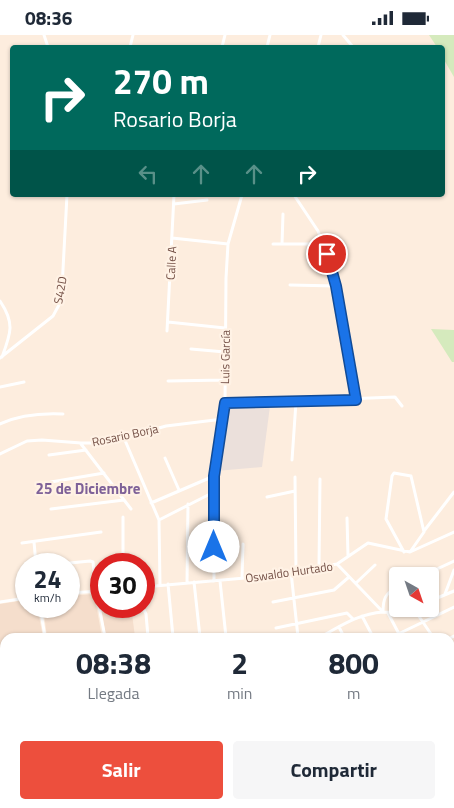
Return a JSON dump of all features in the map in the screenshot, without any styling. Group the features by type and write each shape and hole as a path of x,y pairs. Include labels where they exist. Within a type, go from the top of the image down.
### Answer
{"street":[{"path":"343,35 351,45"},
{"name":"S42D","path":"0,357 54,316 60,303 67,197"},
{"name":"Calle A","path":"167,331 174,197"},
{"name":"Luis García","path":"214,581 214,476 225,403 228,244 241,197"},
{"path":"295,197 318,231 324,244 336,286 356,400"},
{"path":"174,204 207,200"},
{"path":"282,244 283,214"},
{"path":"172,238 228,244"},
{"path":"273,244 324,244"},
{"path":"290,285 336,286"},
{"path":"0,301 8,313 11,329 0,357"},
{"path":"168,322 225,329"},
{"path":"191,349 225,352"},
{"path":"168,381 225,380"},
{"path":"0,387 24,382"},
{"path":"225,403 356,400 395,397 402,405"},
{"path":"292,460 296,402"},
{"path":"0,424 48,413 63,414"},
{"name":"Rosario Borja","path":"0,454 27,441 42,439 97,443 124,438 166,426 223,419"},
{"path":"124,438 159,520 160,585"},
{"path":"81,443 131,509"},
{"path":"49,455 86,450"},
{"path":"165,458 179,490"},
{"path":"51,482 104,473"},
{"path":"404,552 386,519 394,473 411,477 424,532"},
{"path":"151,503 214,476"},
{"path":"295,477 293,571 298,633"},
{"path":"319,567 320,479"},
{"path":"266,497 295,491"},
{"path":"159,520 214,492"},
{"path":"410,552 454,492"},
{"path":"51,509 124,500"},
{"path":"187,583 188,504"},
{"path":"123,517 123,553"},
{"path":"347,518 348,557"},
{"path":"22,543 101,532"},
{"path":"337,564 371,543 410,552 454,532"},
{"path":"34,542 35,553"},
{"path":"242,579 243,544"},
{"path":"439,568 454,561"},
{"name":"Oswaldo Hurtado","path":"155,586 242,579 337,564 385,612 398,633"},
{"path":"356,583 375,565"},
{"path":"445,595 454,570"},
{"path":"273,602 337,589 349,577"},
{"path":"220,581 226,633"},
{"path":"194,582 200,633"},
{"path":"168,584 173,633"},
{"path":"439,597 454,591"},
{"path":"385,612 385,597 389,592"},
{"path":"0,602 15,600"},
{"path":"401,633 454,607"},
{"path":"328,633 362,615 389,612"},
{"path":"276,628 346,613 352,619"},
{"path":"362,615 371,633"},
{"path":"419,617 430,633"},
{"path":"42,618 45,633"},
{"path":"101,618 104,633"},
{"path":"146,618 148,633"},
{"path":"339,627 342,633"}],"shaded area":[{"path":"270,406 262,467 216,471 226,407"},
{"path":"90,594 90,618 98,618 101,633 46,633 45,618 80,618 80,595"},
{"path":"15,602 15,618 39,618 42,633 0,633 0,604"},
{"path":"103,618 133,618 134,633 105,633"}],"green space":[{"path":"429,35 454,35 454,77 445,61 445,45 436,45"},
{"path":"431,329 454,330 454,362 452,362"}],"district":[{"name":"25 de Diciembre","path":"88,488"}],"route":[{"path":"214,547 214,476 225,403 356,400 336,286 327,254"}]}
